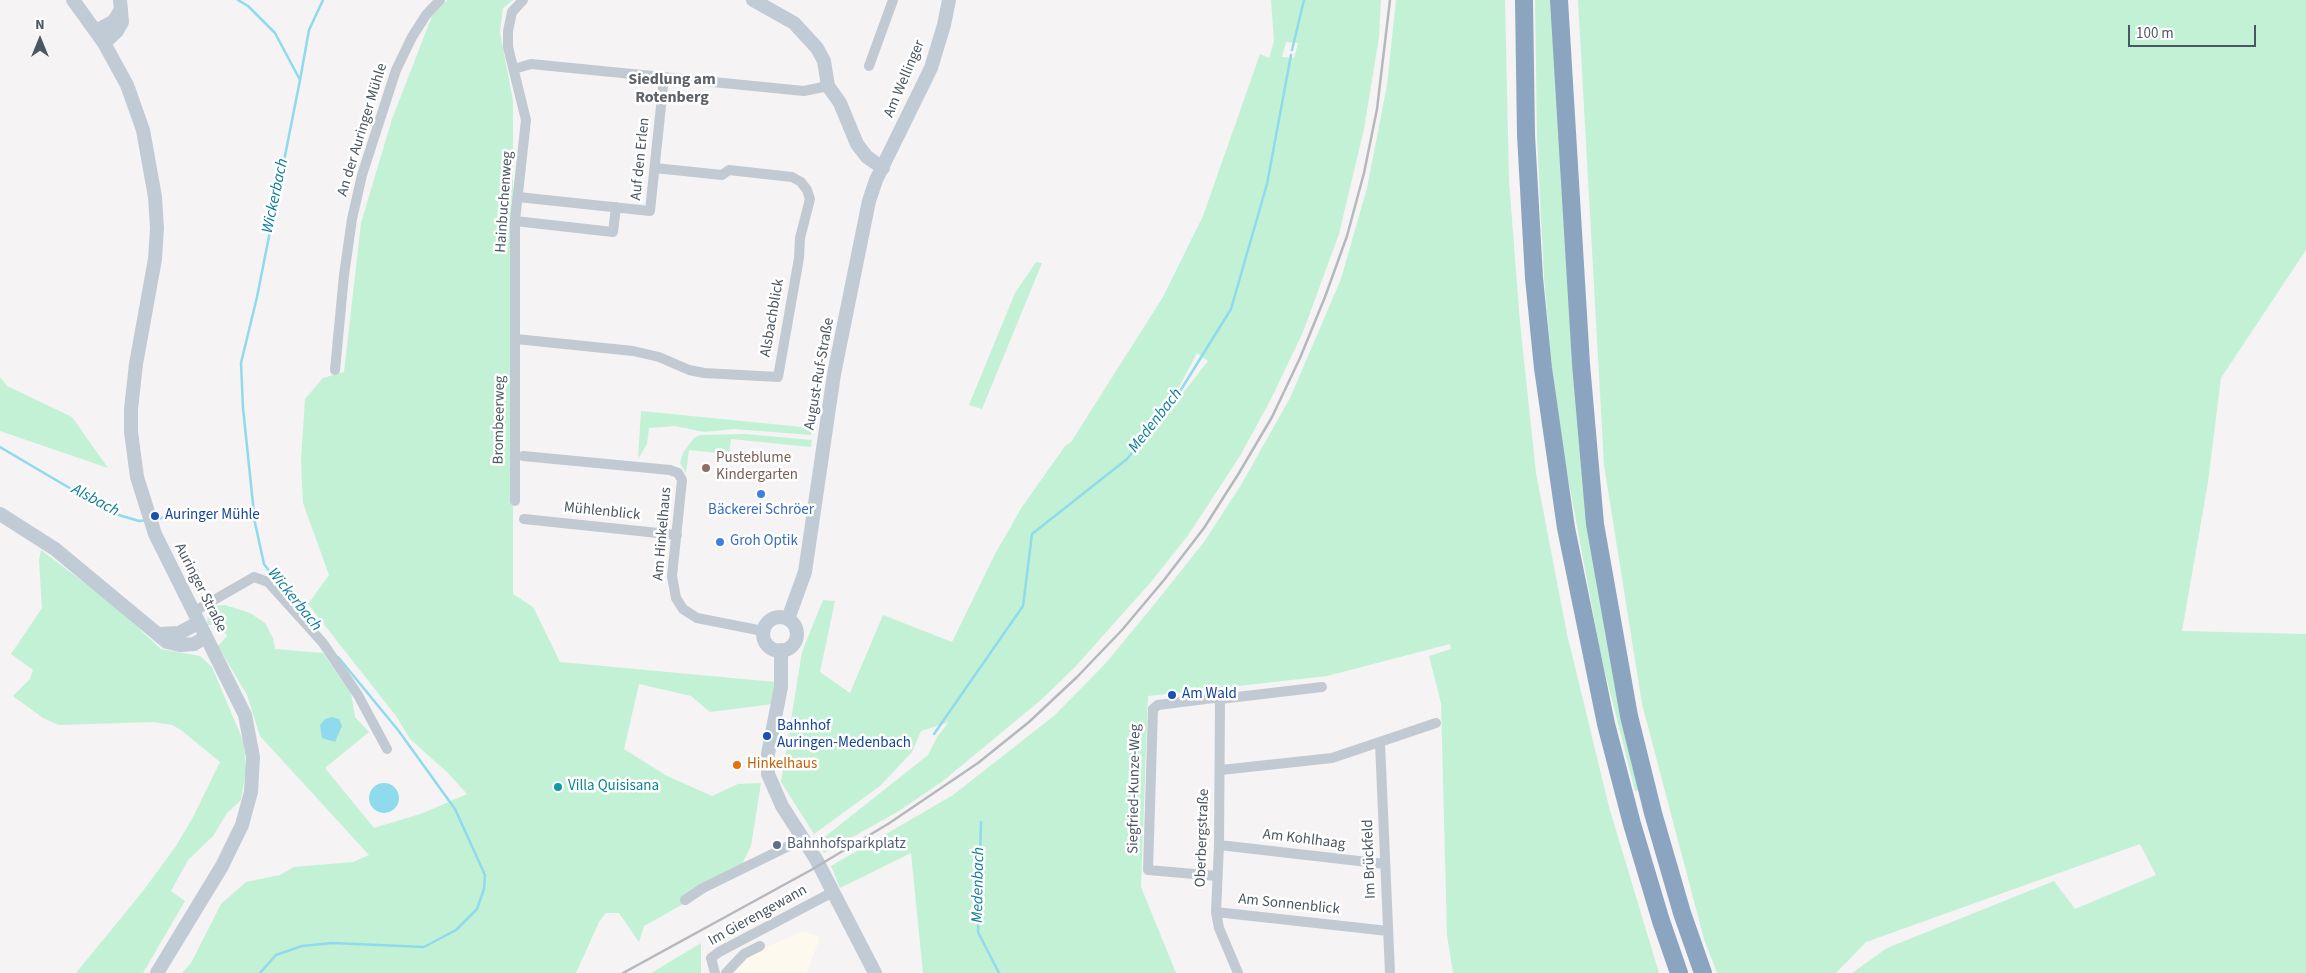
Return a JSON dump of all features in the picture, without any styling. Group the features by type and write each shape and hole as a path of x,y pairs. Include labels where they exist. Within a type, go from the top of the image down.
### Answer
{"highway":[{"path":"1524,0 1526,135 1534,278 1543,368 1566,528 1606,724 1632,824 1661,921 1679,973"},
{"path":"1560,0 1581,364 1595,524 1629,716 1653,812 1682,912 1703,973"}],"street":[{"name":"Auringer Straße","path":"73,0 117,64 136,108 148,154 155,197 157,228 155,259 136,364 131,410 133,455 150,521 245,714 253,757 251,792 242,826 222,866 157,973"},
{"name":"An der Auringer Mühle","path":"335,370 346,266 362,175 396,70 412,37 426,15 440,0"},
{"name":"Hainbuchenweg","path":"516,339 515,221 526,120 508,47 508,31 512,12 523,0"},
{"path":"869,66 893,0"},
{"name":"Am Wellinger","path":"865,222 871,196 882,168 931,68 944,25 949,0"},
{"path":"762,2 794,23 817,48 824,61 828,86 840,103 857,144 867,157 882,168"},
{"path":"96,31 114,21 121,4"},
{"path":"104,43 122,22 121,4"},
{"path":"514,69 531,64 804,91 828,86"},
{"name":"Auf den Erlen","path":"518,197 650,211 664,77"},
{"name":"Alsbachblick","path":"516,339 633,351 659,357 689,370 778,378 799,258 800,238 810,199 807,190 801,182 792,177 729,170 722,175 655,168"},
{"name":"Auf den Erlen","path":"515,221 613,232 616,207"},
{"name":"August-Ruf-Straße","path":"788,619 805,572 834,374 865,222"},
{"name":"Brombeerweg","path":"515,501 516,339"},
{"name":"Am Hinkelhaus","path":"523,456 674,470 681,476 682,480 672,585 676,598 684,609 704,620 763,630"},
{"path":"0,514 56,549 167,642 180,645 194,644 206,637"},
{"name":"Mühlenblick","path":"524,519 676,534"},
{"path":"156,634 167,636 179,634 196,617 254,577 268,582 323,643 358,695 387,749"},
{"path":"772,619 788,619 796,629 796,637 789,648 781,650 767,645 763,630 772,619"},
{"path":"781,650 782,687 768,754 768,774 782,806 833,892 875,973"},
{"path":"1220,700 1322,687"},
{"name":"Siegfried-Kunze-Weg","path":"1218,876 1148,870 1148,844 1153,709 1158,705 1213,698 1220,700"},
{"name":"Oberbergstraße","path":"1220,700 1219,845 1216,912 1219,928 1238,973"},
{"path":"1220,770 1332,758 1436,723"},
{"name":"Im Brückfeld","path":"1380,743 1390,973"},
{"path":"685,900 703,888 803,839"},
{"name":"Am Kohlhaag","path":"1219,845 1385,864"},
{"name":"Im Gierengewann","path":"715,973 711,958 719,952 833,892"},
{"name":"Am Sonnenblick","path":"1216,912 1388,931"},
{"name":"Im Gierengewann","path":"726,973 744,954 760,946"}],"shaded area":[{"path":"803,931 820,937 807,973 735,973 739,964 747,956"}],"green space":[{"path":"447,0 513,0 503,8 500,32 513,101 513,594 533,607 560,662 775,682 773,704 710,712 691,696 639,684 624,749 667,776 712,796 738,784 761,783 751,846 737,874 644,926 639,942 619,913 606,913 599,922 576,973 182,973 191,963 221,904 246,882 280,875 294,867 353,862 369,855 260,736 247,695 218,646 227,636 219,625 207,625 208,613 214,606 225,605 250,613 265,623 273,638 275,649 323,653 351,693 355,717 369,732 325,768 374,828 423,813 467,794 448,773 410,739 396,716 308,604 329,575 303,503 301,460 305,399 323,378 344,372 361,223 392,119 432,16"},
{"path":"1271,0 1381,0 1379,37 1364,129 1339,234 1303,332 1271,399 1240,456 1189,534 1151,582 1075,667 1042,699 943,781 899,811 824,853 817,843 928,755 937,737 949,722 921,731 912,752 880,786 814,834 781,782 802,652 823,600 835,601 820,672 850,693 883,615 952,642 995,554 1022,507 1065,446 1071,442 1163,297 1203,216 1260,54 1269,58 1274,41","holes":["1286,42 1298,43 1294,58 1282,57","1197,353 1208,361 1155,429 1151,426 1172,400"]},
{"path":"1396,0 1505,0 1509,181 1520,323 1536,473 1567,634 1609,807 1659,973 1453,973 1447,935 1441,703 1429,656 1451,649 1450,644 1327,676 1148,696 1141,887 1176,973 923,973 911,853 840,888 831,866 953,795 1055,715 1105,664 1204,542 1241,485 1290,398 1341,279 1367,188 1387,85"},
{"path":"1535,0 1553,0 1572,363 1641,790 1635,791 1601,656 1562,445 1552,368 1544,277 1537,137"},
{"path":"1578,0 2306,0 2306,250 2221,378 2208,482 2182,631 2306,634 2306,973 1852,973 1887,948 2054,881 2075,909 2156,875 2140,844 1866,942 1836,973 1717,973 1704,939 1642,704 1604,465"},
{"path":"1036,262 1042,263 982,409 969,405 1015,293"},
{"path":"0,377 7,386 72,417 108,468 0,431"},
{"path":"641,411 812,428 811,435 734,429 704,432 675,426 649,428 647,444 638,459"},
{"path":"745,434 812,440 811,447 731,439 729,454 689,450 686,473 680,463 683,453 694,438 700,435"},
{"path":"41,550 110,602 161,649 200,656 212,667 244,743 246,770 241,800 227,813 213,836 188,860 171,891 185,901 143,973 76,973 143,891 176,846 193,817 220,762 181,730 172,725 154,722 59,725 43,718 13,696 30,679 33,670 11,654 42,608 39,560"},
{"path":"701,943 701,973 652,973 653,972"}],"water":[{"path":"332,717 339,719 342,726 335,742 322,738 320,725 325,719"},
{"path":"384,783 395,787 399,798 395,809 384,813 373,809 369,798 373,787"}],"waterway":[{"name":"Wickerbach","path":"238,0 248,6 275,33 300,80 257,297 241,363 243,408 255,523 264,564 288,597"},
{"path":"300,80 309,30 323,0"},
{"name":"Medenbach","path":"1292,50 1304,0"},
{"name":"Medenbach","path":"934,734 1023,606 1032,534 1127,459 1174,401 1231,309 1267,184 1291,55"},
{"name":"Alsbach","path":"0,447 112,513 139,521 147,520"},
{"name":"Alsbach","path":"155,519 228,509 239,510 251,516 254,521"},
{"name":"Wickerbach","path":"260,973 276,955 302,946 332,943 424,947 456,930 477,909 484,889 485,875 455,809 398,730 338,657"},
{"name":"Medenbach","path":"981,822 978,932 999,973"}],"railway":[{"path":"623,973 811,870 888,824 978,763 1029,722 1077,677 1122,630 1164,580 1204,528 1272,417 1300,358 1325,297 1347,236 1364,173 1377,109 1390,0"}],"place":[{"name":"Pusteblume Kindergarten","path":"706,468"},
{"name":"Bäckerei Schröer","path":"761,494"},
{"name":"Auringer Mühle","path":"155,516"},
{"name":"Groh Optik","path":"720,542"},
{"name":"Am Wald","path":"1172,695"},
{"name":"Bahnhof Auringen-Medenbach","path":"767,736"},
{"name":"Hinkelhaus","path":"737,765"},
{"name":"Villa Quisisana","path":"558,787"},
{"name":"Bahnhofsparkplatz","path":"777,845"}],"district":[{"name":"Siedlung am Rotenberg","path":"672,89"}]}
